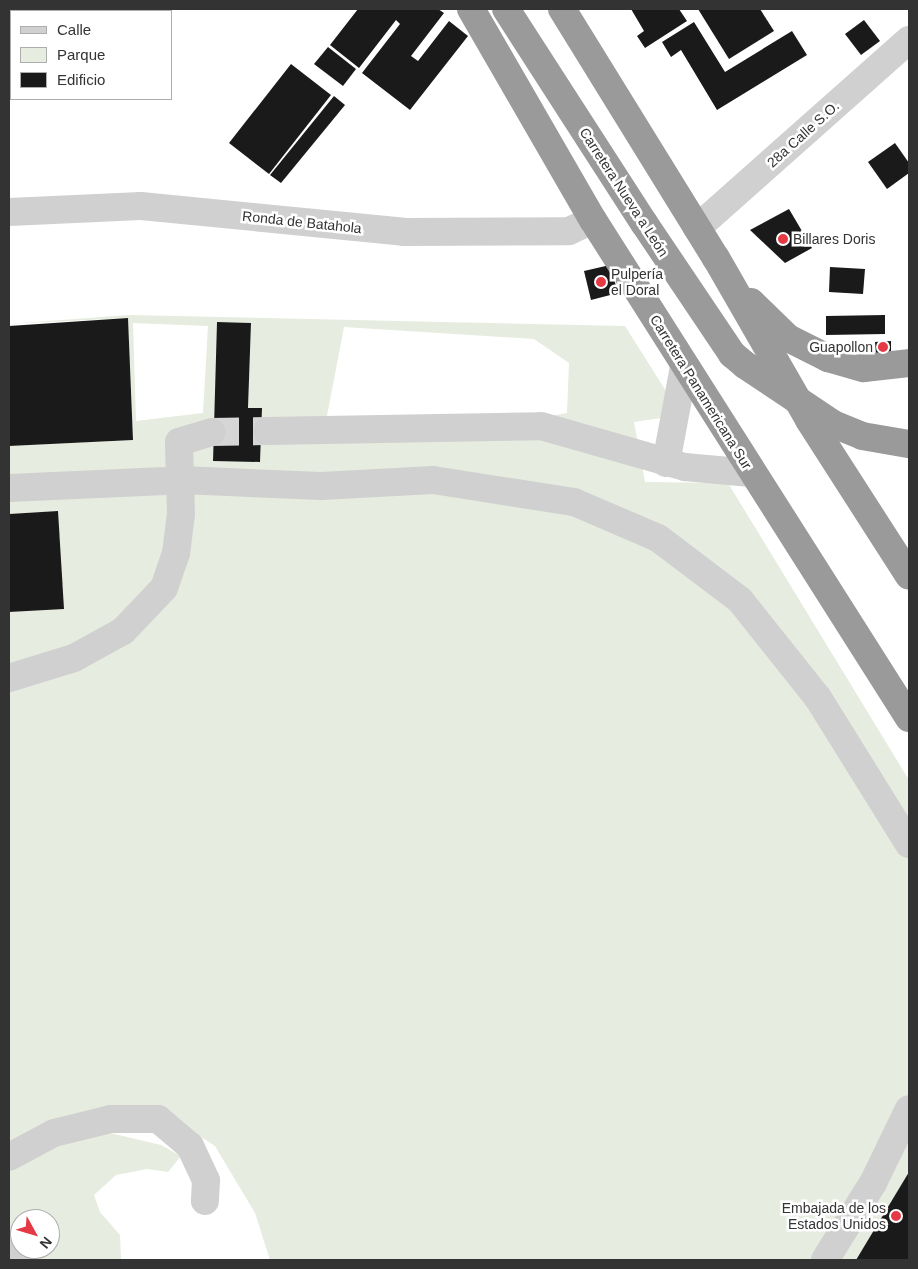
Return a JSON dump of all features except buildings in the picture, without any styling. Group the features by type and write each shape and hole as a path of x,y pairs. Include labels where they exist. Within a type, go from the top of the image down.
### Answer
{"highway":[{"name":"Carretera Panamericana Sur","path":"471,9 594,220 684,367 909,718"},
{"name":"Carretera Nueva a León","path":"506,9 732,354 794,402 833,424 862,436 909,444"},
{"path":"562,9 716,258 808,420 909,576"},
{"path":"716,258 757,309 788,338 828,358 864,368 909,364"}],"street":[{"name":"28a Calle S.O.","path":"697,228 909,40"},
{"name":"Ronda de Batahola","path":"9,212 141,206 404,232 569,231 594,220"},
{"path":"666,463 684,367"},
{"path":"267,431 541,426 639,453 666,463 751,473"},
{"path":"9,678 74,658 123,631 164,588 176,554 182,480 179,442 211,432"},
{"path":"9,488 182,480 321,486 433,480 574,502 658,538 740,600 818,698 909,844"},
{"path":"825,1260 873,1183 909,1109"},
{"path":"9,1157 54,1133 111,1119 158,1119 190,1146 204,1174 205,1201"},
{"path":"9,1244 17,1260"}],"green space":[{"path":"128,315 625,326 681,415 634,422 645,482 728,483 909,780 909,1172 856,1260 270,1260 255,1213 215,1146 163,1112 11,1155 46,1153 66,1142 106,1132 161,1145 181,1156 168,1172 147,1169 116,1175 94,1195 100,1212 120,1235 121,1260 9,1260 9,612 63,608 58,511 9,514 9,446 133,440 128,318 9,324","holes":["218,322 251,323 248,408 261,408 260,462 213,461","133,323 208,326 203,413 136,421","344,327 534,339 569,363 567,413 534,419 326,421"]}],"tunnel":[{"path":"211,432 267,431"}],"place":[{"name":"Billares Doris","path":"783,239"},
{"name":"Pulpería el Doral","path":"601,282"},
{"name":"Guapollon","path":"883,347"},
{"name":"Embajada de los Estados Unidos","path":"896,1216"}]}
